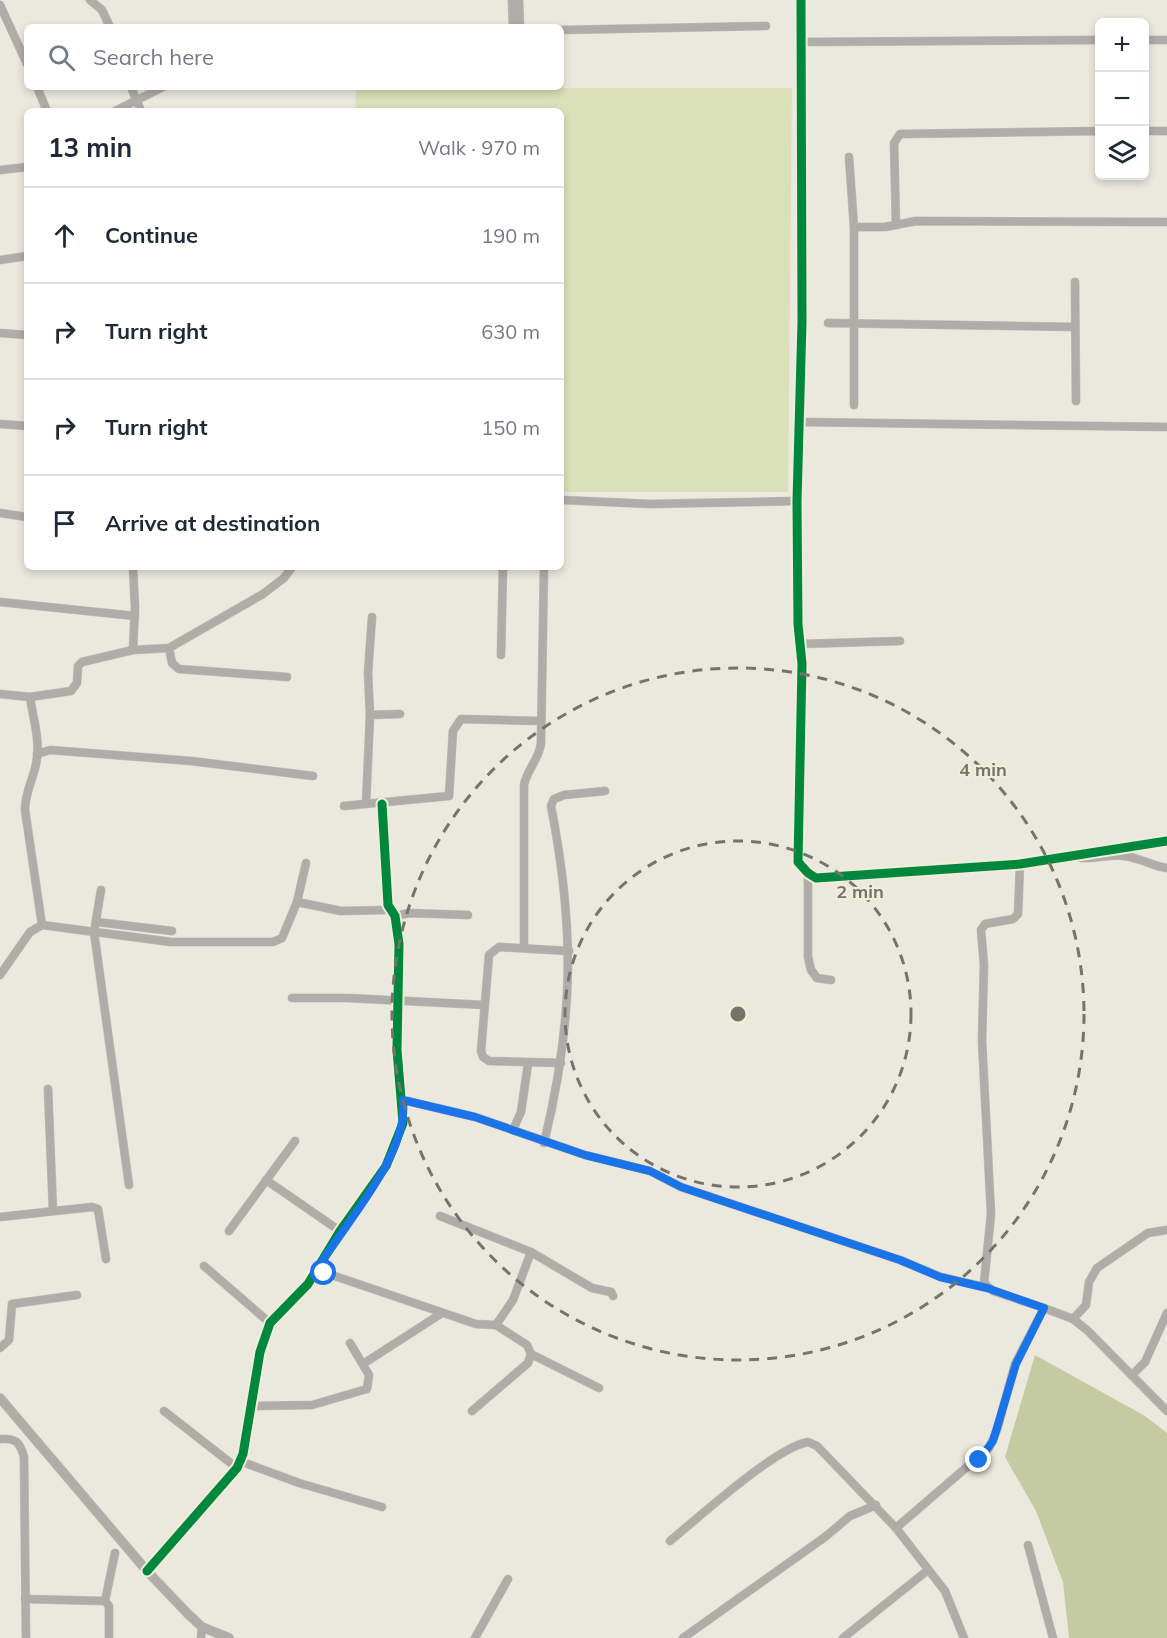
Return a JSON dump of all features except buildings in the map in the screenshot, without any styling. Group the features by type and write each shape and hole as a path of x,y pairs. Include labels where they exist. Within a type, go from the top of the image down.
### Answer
{"street":[{"path":"90,0 102,10 109,24"},
{"path":"512,0 513,24"},
{"path":"519,0 520,24"},
{"path":"801,0 798,501 802,677 798,862 816,878 1020,864 1167,841"},
{"path":"0,4 24,57"},
{"path":"564,30 766,26"},
{"path":"802,42 1095,40"},
{"path":"1149,40 1167,40"},
{"path":"38,90 46,108"},
{"path":"132,90 140,108"},
{"path":"121,108 157,90"},
{"path":"896,225 894,143 900,134 1095,131"},
{"path":"1149,131 1167,131"},
{"path":"849,157 854,227 854,405"},
{"path":"0,170 24,167"},
{"path":"854,227 896,225 916,221 1167,222"},
{"path":"0,260 24,256"},
{"path":"1075,282 1076,401"},
{"path":"828,322 1075,327"},
{"path":"0,333 24,335"},
{"path":"799,422 1167,427"},
{"path":"0,424 24,426"},
{"path":"564,500 650,504 798,501"},
{"path":"0,513 24,517"},
{"path":"133,570 135,616 133,650"},
{"path":"0,694 30,697 71,691 77,683 78,666 82,662 133,650 169,648 263,594 284,578 290,570"},
{"path":"501,655 503,570"},
{"path":"524,948 524,784 540,750 544,570"},
{"path":"0,602 135,616"},
{"path":"366,804 370,715 368,673 372,617"},
{"path":"800,644 900,641"},
{"path":"169,648 172,663 179,669 286,677"},
{"path":"30,697 37,754 25,801 42,925"},
{"path":"370,715 400,714"},
{"path":"344,806 449,796 453,731 461,719 540,721"},
{"path":"37,754 50,750 191,761 313,776"},
{"path":"544,1143 561,1063 569,1002 569,951 561,850 551,806 554,799 564,795 605,790"},
{"path":"382,804 388,910"},
{"path":"1070,856 1092,859 1122,855 1138,858 1153,866 1167,868"},
{"path":"0,975 30,932 42,925 171,942 278,941 282,938 297,902 306,863"},
{"path":"987,1288 984,1277 991,1214 982,1040 984,965 981,930 985,924 1013,919 1018,914 1020,864"},
{"path":"808,873 808,957 811,970 817,978 831,980"},
{"path":"101,890 94,932 129,1185"},
{"path":"147,1571 239,1464 260,1352 270,1323 308,1284 392,1155 404,1123 397,1058 399,944 395,916 388,910 341,911 297,902"},
{"path":"395,916 409,913 468,915"},
{"path":"97,922 172,931"},
{"path":"561,1063 528,1064 489,1060 483,1057 484,1005 489,955 499,947 569,951"},
{"path":"292,998 398,1000 484,1005"},
{"path":"513,1130 521,1112 528,1064"},
{"path":"48,1089 53,1211"},
{"path":"403,1100 475,1117 544,1143 650,1171 681,1187 900,1260 940,1277 987,1288 1072,1319 1167,1411"},
{"path":"229,1231 295,1141"},
{"path":"266,1180 340,1232"},
{"path":"0,1217 92,1207 98,1209 106,1259"},
{"path":"440,1216 531,1252 592,1288 611,1292 613,1296"},
{"path":"1072,1319 1086,1305 1089,1282 1097,1268 1148,1233 1167,1230"},
{"path":"496,1325 513,1300 531,1252"},
{"path":"204,1266 270,1323"},
{"path":"317,1270 476,1324 496,1325 527,1345 531,1354 599,1388"},
{"path":"0,1348 9,1340 12,1304 77,1295"},
{"path":"896,1528 989,1448 997,1430 1016,1364 1044,1308"},
{"path":"363,1364 442,1313"},
{"path":"1132,1375 1145,1362 1167,1313"},
{"path":"250,1406 312,1405 368,1389 369,1375 350,1343"},
{"path":"472,1411 513,1378 528,1363 531,1354"},
{"path":"0,1398 147,1571 202,1627 229,1638"},
{"path":"164,1411 239,1464 382,1507"},
{"path":"3,1439 19,1443 24,1457 26,1638"},
{"path":"670,1541 753,1474 802,1443 813,1443 876,1505 945,1591 964,1638"},
{"path":"683,1638 825,1537 844,1520 876,1505"},
{"path":"1029,1545 1053,1638"},
{"path":"105,1601 115,1553"},
{"path":"843,1638 928,1570"},
{"path":"475,1638 508,1579"},
{"path":"25,1599 105,1601 109,1606 109,1638"},
{"path":"201,1638 202,1627"}],"green space":[{"path":"792,88 788,492 564,492 564,108 356,108 355,90"},
{"path":"1035,1355 1145,1416 1167,1433 1167,1638 1069,1638 1063,1582 1036,1511 1005,1457"}],"cycle path":[{"path":"801,0 802,322 797,501 798,624 802,664 798,862 816,878 1020,864 1167,841"},
{"path":"147,1571 237,1468 243,1454 260,1352 270,1323 308,1284 340,1231 386,1166 403,1123 397,1050 399,944 395,916 388,905 382,804"}],"route":[{"path":"324,1273 317,1270 392,1155 404,1123 403,1100 475,1117 544,1143 650,1171 681,1187 900,1260 940,1277 987,1288 1044,1308 1016,1364 993,1441 979,1460"}]}
